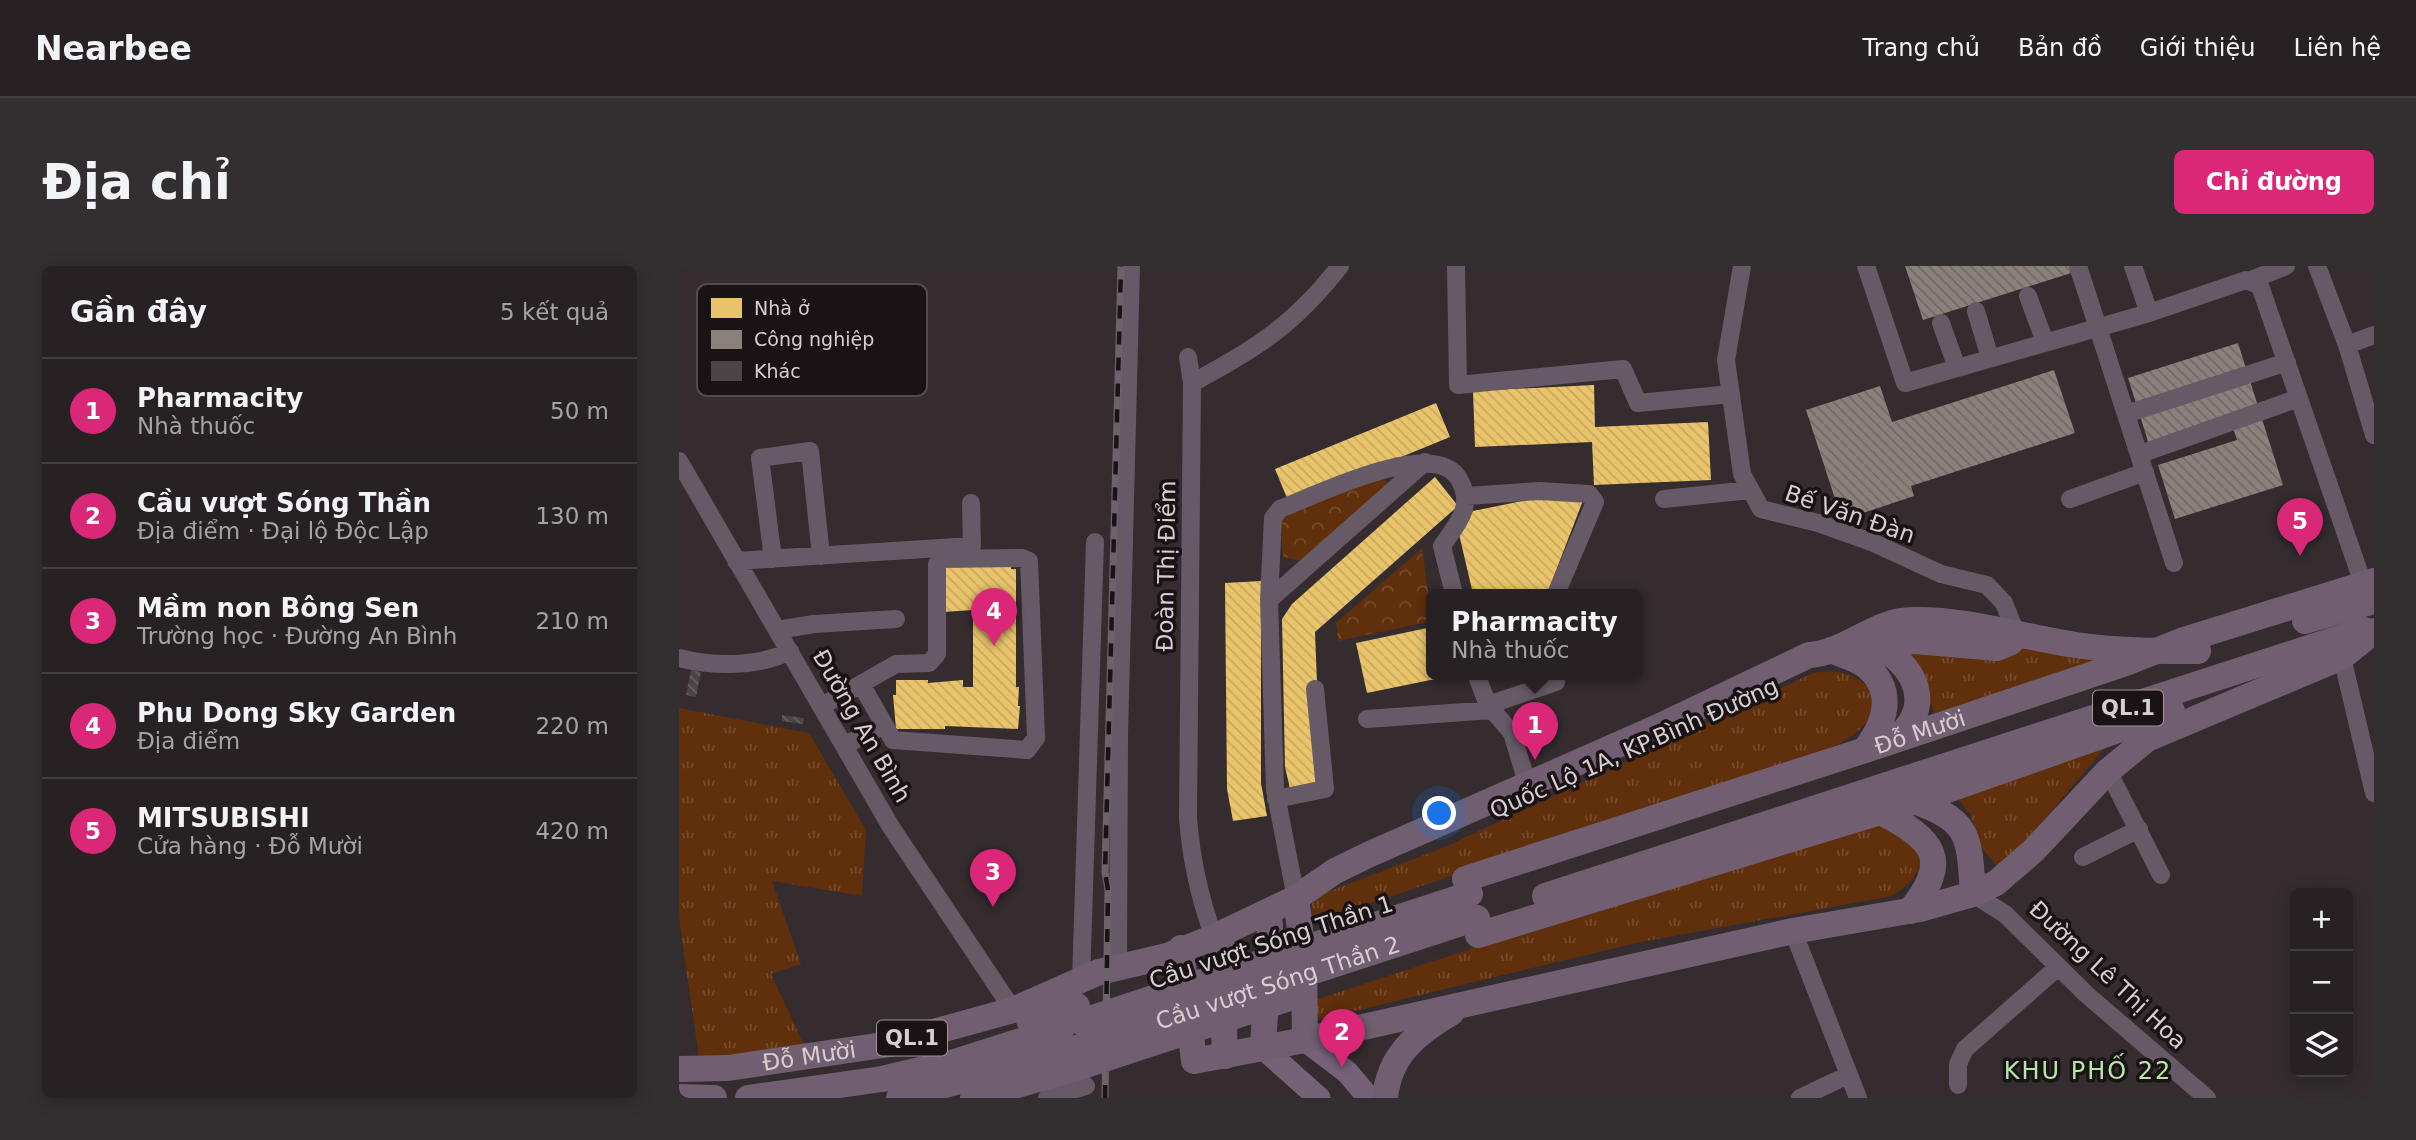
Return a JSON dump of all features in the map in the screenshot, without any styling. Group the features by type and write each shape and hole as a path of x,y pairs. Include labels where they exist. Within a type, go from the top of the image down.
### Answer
{"highway":[{"name":"Đỗ Mười","path":"1869,753 2198,651 2367,619"},
{"name":"Đỗ Mười","path":"1472,907 1869,753 2157,651 2367,619"},
{"name":"Đỗ Mười","path":"1472,907 1881,801 2367,619"},
{"path":"1180,949 1194,1060 1305,1040 1793,931 1910,911 1973,894 1996,883 2033,851 2108,771 2147,739 2367,619"},
{"name":"QL.1","path":"1916,802 2367,619"},
{"path":"1826,652 1867,631 1911,620 1967,623 2074,645 2135,652 2198,651"},
{"path":"1324,881 1335,871 1370,854 1656,728 1809,656 1872,644 1915,641 1997,648 2011,642 2016,633"},
{"path":"1869,753 1909,725 1916,706 1916,684 1910,670 1898,658 1872,644"},
{"path":"1826,652 1865,665 1874,675 1882,692 1883,722 1869,753"},
{"name":"Quốc Lộ 1A, KP.Bình Đường","path":"1324,881 1338,880 1816,667 1826,652"},
{"path":"1881,801 1916,802 1940,809 1962,829 1970,852 1973,894"},
{"path":"1881,801 1919,834 1929,846 1933,860 1933,878 1910,911"},
{"name":"Đỗ Mười","path":"973,1098 1082,1035 1126,964 1149,962 1218,936 1296,898 1324,881"},
{"path":"1296,898 1304,961 1305,1040"},
{"name":"Cầu vượt Sóng Thần 1","path":"1082,1035 1472,907"},
{"name":"Cầu vượt Sóng Thần 2","path":"1082,1035 1472,907"},
{"path":"1263,1048 1270,926 1268,912"},
{"path":"1218,936 1225,1056"},
{"path":"1385,1098 1387,1080 1399,1052 1431,1024 1466,1004"},
{"name":"Đỗ Mười","path":"679,1069 728,1068 890,1044 1013,1010 1082,1035"},
{"name":"Đỗ Mười","path":"679,1084 750,1080 850,1067 930,1051 1082,1035"},
{"name":"Đỗ Mười","path":"748,1098 882,1079 1082,1035"},
{"name":"Đỗ Mười","path":"899,1098 1082,1035"},
{"path":"679,1097 713,1098"}],"main road":[{"path":"1305,1040 1347,1072 1369,1098"},
{"path":"1263,1048 1319,1098"}],"street":[{"path":"1126,964 1119,735 1131,266"},
{"path":"1192,383 1243,355 1285,327 1316,298 1340,266"},
{"path":"1456,266 1458,386 1623,369 1638,403 1731,394"},
{"name":"Bế Văn Đàn","path":"1742,266 1726,360 1742,474 1761,509 1818,523 1874,543 1941,574 1987,585 2004,603 2016,633"},
{"path":"1866,266 1905,383 2149,313 2246,276 2286,266"},
{"path":"2078,266 2095,328 2140,454 2174,563"},
{"path":"2133,266 2149,313"},
{"path":"2317,266 2347,345 2374,435"},
{"path":"2246,276 2260,286 2287,362 2367,619 2374,793"},
{"path":"2028,296 2045,342"},
{"path":"1976,311 1990,358"},
{"path":"1941,323 1957,368"},
{"path":"2347,345 2374,335"},
{"name":"Đoàn Thị Điểm","path":"1188,357 1192,383 1188,817 1191,859 1201,901 1218,936"},
{"path":"2126,414 2287,362"},
{"path":"2140,454 2299,398"},
{"path":"773,559 760,458 810,451 821,556"},
{"name":"Đường An Bình","path":"679,461 891,827 1013,1010"},
{"path":"1269,600 1425,462"},
{"path":"1296,898 1276,799 1269,600 1273,519 1280,509 1391,467 1437,463 1458,476 1468,496 1463,515 1443,546 1453,589"},
{"path":"2070,499 2145,472"},
{"path":"1664,499 1750,490"},
{"path":"1468,496 1539,491 1589,494 1595,502 1558,589"},
{"path":"736,561 972,546 971,503"},
{"path":"1047,1098 1082,1035 1095,542"},
{"path":"822,706 896,664 929,663 937,654 937,564 941,559 1022,558 1028,561 1035,738 1027,750 893,740 861,684"},
{"path":"777,630 814,624 896,619"},
{"path":"679,658 700,663 773,660 790,652"},
{"path":"1479,680 1490,707 1512,733 1527,783"},
{"path":"1367,719 1490,707 1556,680"},
{"path":"1276,799 1325,789 1315,689"},
{"path":"845,746 884,725"},
{"path":"2108,771 2161,875"},
{"path":"2083,857 2139,829"},
{"name":"Đường Lê Thị Hoa","path":"1973,894 2005,914 2058,967 2207,1098"},
{"path":"1793,931 1858,1098"},
{"path":"1958,1085 1958,1064 1965,1049 2058,967"},
{"path":"1800,1098 1849,1075"}],"green space":[{"path":"1374,479 1383,479 1389,484 1301,561 1283,557 1281,521 1292,511"},
{"path":"1422,548 1428,589 1426,622 1338,641 1336,623"},
{"path":"2019,644 2098,661 1935,716 1920,669 1902,645"},
{"path":"1830,671 1861,681 1872,695 1874,704 1871,714 1860,729 1827,750 1311,923 1312,903 1317,896 1445,847 1813,673"},
{"path":"679,708 809,733 866,830 862,896 772,881 801,964 771,974 806,1049 699,1058 679,918"},
{"path":"2113,738 2017,852 1997,866 1979,845 1971,815 1953,793"},
{"path":"1894,825 1925,852 1914,877 1892,896 1636,943 1321,1019 1314,1015 1312,1001 1772,850 1869,826"}],"building: Nhà ở":[{"path":"1594,385 1595,427 1708,422 1711,480 1594,485 1592,442 1475,447 1473,391"},
{"path":"1436,403 1450,437 1289,503 1275,469"},
{"path":"1435,477 1458,506 1315,632 1321,786 1291,793 1285,767 1282,619 1292,604"},
{"path":"1552,495 1584,498 1549,589 1472,589 1459,534 1473,511"},
{"path":"943,563 1011,563 1011,569 1016,569 1016,687 1019,687 1020,706 1018,729 945,726 945,729 896,729 893,695 896,695 896,680 928,680 928,683 963,680 963,687 973,687 973,610 943,612"},
{"path":"1261,581 1261,783 1267,816 1233,821 1227,789 1225,583"},
{"path":"1426,628 1426,680 1430,680 1367,693 1356,643"}],"building: Công nghiệp":[{"path":"1905,266 2069,266 2071,273 1923,320"},
{"path":"2238,343 2283,485 2175,519 2158,465 2237,440 2233,428 2152,454 2128,378"},
{"path":"2054,370 2075,433 1911,486 1914,496 1842,520 1806,410 1880,386 1892,422"}],"building: Khác":[{"path":"691,670 701,672 696,697 686,695"},
{"path":"782,715 804,718 803,724 782,721"}],"railway":[{"path":"1105,1098 1108,890 1105,872 1121,266"}],"place":[{"name":"MITSUBISHI","path":"2300,556"},
{"name":"Phu Dong Sky Garden","path":"994,646"},
{"name":"Pharmacity","path":"1535,760"},
{"name":"Mầm non Bông Sen","path":"993,907"},
{"name":"Cầu vượt Sóng Thần","path":"1342,1067"}],"district":[{"name":"KHU PHỐ 22","path":"2088,1071"}]}
